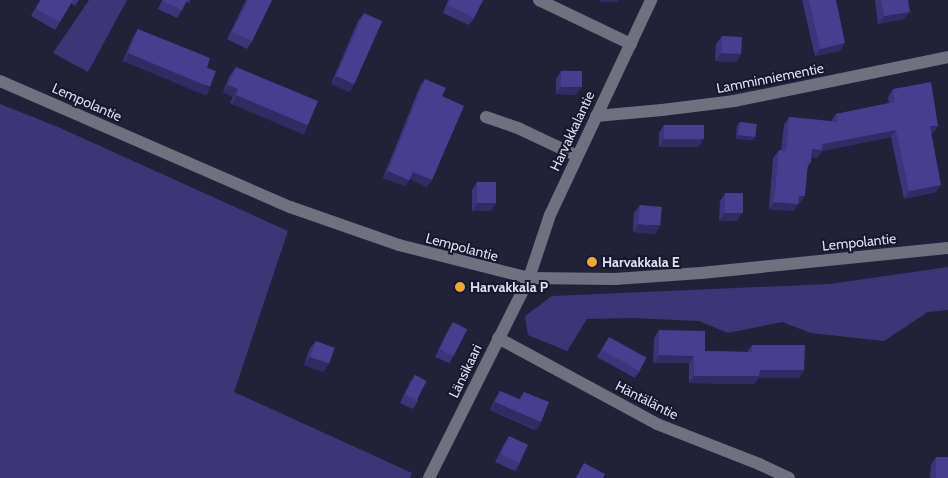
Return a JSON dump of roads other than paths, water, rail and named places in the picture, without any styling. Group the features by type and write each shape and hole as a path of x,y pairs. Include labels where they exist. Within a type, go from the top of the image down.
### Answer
{"street":[{"path":"539,0 631,44"},
{"name":"Harvakkalantie","path":"529,278 550,215 651,0"},
{"name":"Lamminniementie","path":"596,116 734,101 948,57"},
{"name":"Lempolantie","path":"0,81 290,207 399,245 529,278 614,279 701,273 948,248"},
{"path":"486,117 520,129 577,156"},
{"name":"Länsikaari","path":"429,478 529,278"},
{"name":"Häntäläntie","path":"498,338 657,424 759,464 789,478"}],"place":[{"name":"Harvakkala E","path":"592,262"},
{"name":"Harvakkala P","path":"460,287"}]}
